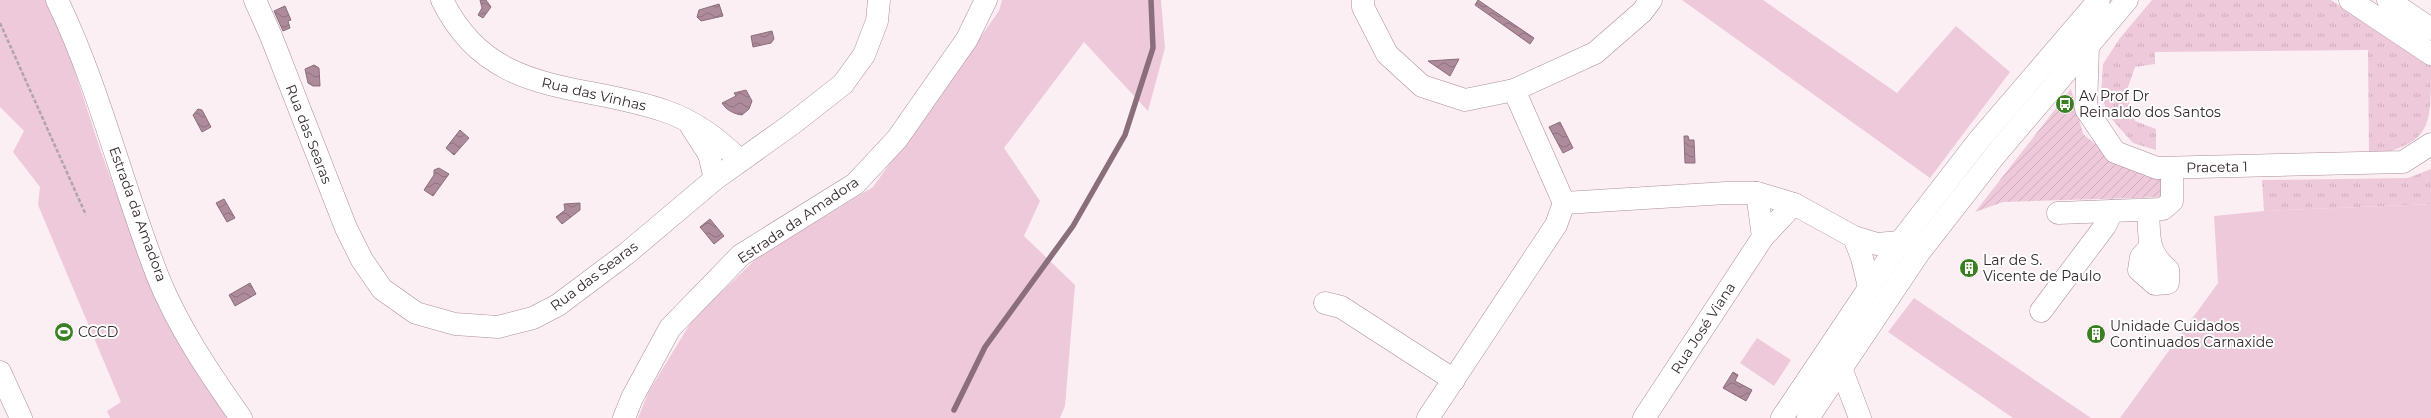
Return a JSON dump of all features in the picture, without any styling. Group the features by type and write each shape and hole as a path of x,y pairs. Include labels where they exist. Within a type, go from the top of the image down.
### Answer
{"street":[{"name":"Estrada da Amadora","path":"57,0 77,42 159,278 202,362 241,418"},
{"name":"Rua das Searas","path":"255,0 271,36 340,214 362,260 382,289 416,313 455,324 498,327 533,318 558,305 607,268 715,179 792,124 844,84 864,55 877,21 879,0"},
{"name":"Rua das Vinhas","path":"442,0 464,35 480,52 502,66 543,84 664,111 688,122 721,142 740,160"},
{"name":"Estrada da Amadora","path":"624,418 632,398 670,328 741,255 855,184 897,139 967,39 986,0"},
{"path":"1363,0 1363,7 1387,54 1422,86 1465,100 1514,90 1595,53 1642,12 1651,0"},
{"path":"1782,418 1900,242 1979,140 2099,0"},
{"path":"1808,418 1918,254 1996,154 2127,0"},
{"path":"2350,0 2431,54"},
{"path":"2388,0 2431,29"},
{"name":"Praceta 1","path":"2088,46 2086,109 2115,152 2157,168 2403,162 2431,144"},
{"path":"1428,418 1556,225 1564,203 1514,90"},
{"path":"688,122 709,154 715,179"},
{"path":"2058,213 2163,210 2172,201 2172,168"},
{"path":"1564,203 1726,193 1757,193 1794,204 1854,237 1877,244 1900,242"},
{"path":"1757,193 1763,237"},
{"name":"Rua José Viana","path":"1644,418 1763,237 1794,204"},
{"path":"2041,311 2105,226 2112,211"},
{"path":"2148,211 2151,246"},
{"path":"1854,237 1862,258 1869,287"},
{"path":"1325,302 1341,307 1454,380"},
{"path":"1841,368 1860,418"},
{"path":"0,372 21,418"}],"path":[{"path":"0,23 86,214"}],"green space":[{"path":"0,0 47,0 65,41 100,149 141,261 230,418 110,418 107,411 121,402 38,205 40,187 13,152 24,131 0,107"},
{"path":"1002,0 1161,0 1165,48 1148,111 1084,42 1004,148 1040,201 1024,236 1075,285 1065,406 1060,418 638,418 649,391 693,319 758,257 873,187 999,11"},
{"path":"1682,0 1763,0 1897,93 1956,26 2010,72 1930,178"},
{"path":"2152,0 2331,0 2431,66 2430,106 2428,119 2423,130 2416,139 2405,146 2369,157 2368,50 2155,52 2155,64 2135,67 2126,93 2135,121 2156,129 2156,150 2133,143 2108,115 2101,94 2103,64 2120,38"},
{"path":"2071,89 2083,134 2120,164 2166,176 2166,197 2003,202 1975,212"},
{"path":"2431,169 2431,204 2264,211 2262,180 2408,178"},
{"path":"2431,204 2431,418 2120,418 2218,283 2214,216 2264,211"},
{"path":"1914,298 2091,418 2013,418 1888,332"},
{"path":"1757,338 1791,360 1774,386 1740,363"}],"water":[{"path":"480,0 486,0 491,7 483,18 478,15 482,8"},
{"path":"1478,0 1534,38 1530,44 1475,5"},
{"path":"719,4 723,16 701,21 697,17 699,10"},
{"path":"285,6 291,20 288,21 290,28 283,31 274,11"},
{"path":"772,31 774,39 771,43 753,47 751,36"},
{"path":"1459,59 1450,76 1428,61"},
{"path":"314,65 319,68 320,86 313,86 308,83 305,69"},
{"path":"746,90 752,101 749,109 742,115 730,111 722,103 736,96 734,93"},
{"path":"198,109 202,110 211,127 202,132 193,115"},
{"path":"1560,122 1573,148 1563,153 1549,127"},
{"path":"460,130 469,138 454,155 446,148"},
{"path":"1684,136 1688,136 1689,140 1694,140 1695,163 1685,163"},
{"path":"439,168 449,174 433,196 424,190 434,175 434,170"},
{"path":"224,199 235,218 227,222 216,203"},
{"path":"580,203 580,210 562,224 556,217 565,210 564,204"},
{"path":"710,219 724,236 714,244 700,227"},
{"path":"250,283 256,294 235,306 229,295"},
{"path":"1733,372 1738,375 1735,381 1752,390 1746,401 1723,388"}],"waterway":[{"path":"954,410 985,347 1073,226 1125,135 1153,48 1151,0"}],"place":[{"name":"Av Prof Dr Reinaldo dos Santos","path":"2065,104"},
{"name":"Lar de S. Vicente de Paulo","path":"1969,268"},
{"name":"CCCD","path":"64,332"},
{"name":"Unidade Cuidados Continuados Carnaxide","path":"2096,334"}]}
